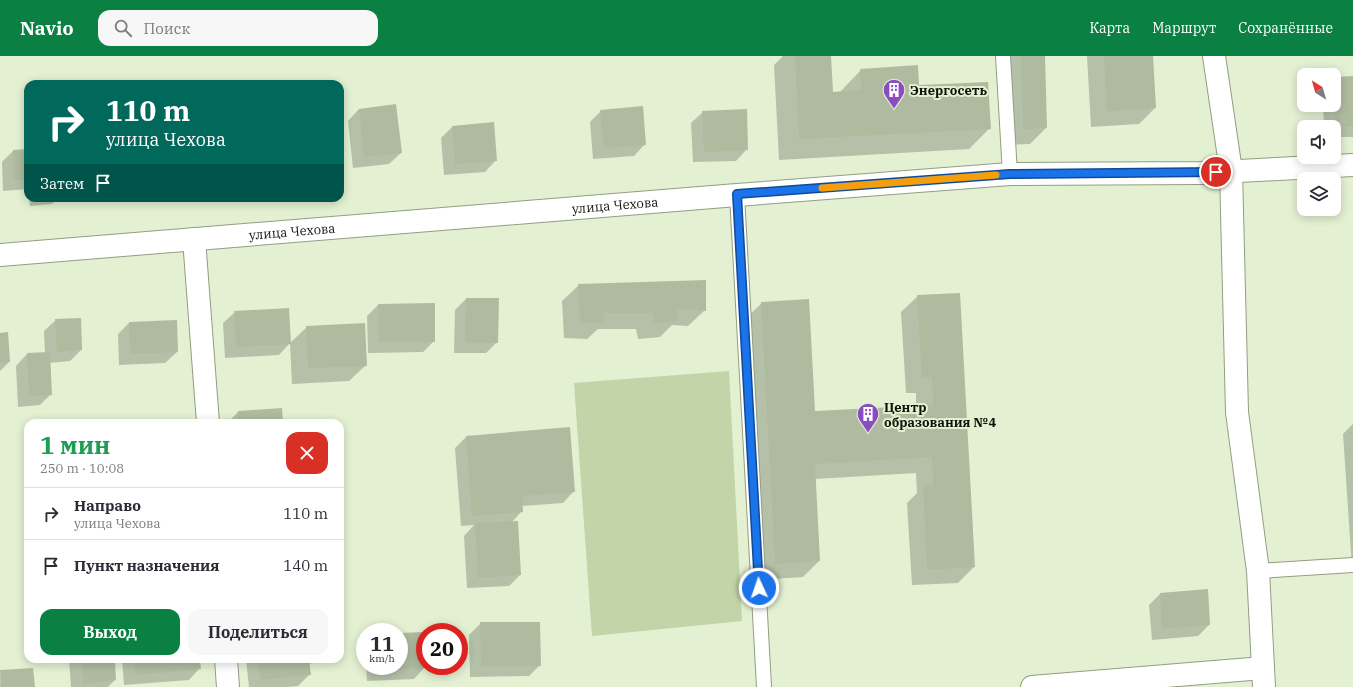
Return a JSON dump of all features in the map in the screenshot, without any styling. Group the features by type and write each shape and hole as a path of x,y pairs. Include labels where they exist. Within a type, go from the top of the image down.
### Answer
{"main road":[{"path":"1032,687 1263,678 1258,571 1237,412 1230,171 1214,56"},
{"name":"улица Чехова","path":"0,255 737,194 1010,174 1201,173 1353,165"},
{"path":"194,239 208,419"},
{"path":"226,663 228,687"}],"lane":[{"path":"1003,56 1010,174"},
{"path":"737,194 764,687"},
{"path":"1258,571 1353,565"}],"green space":[{"path":"729,371 742,621 592,636 574,383"}],"building":[{"name":"Энергосеть","path":"795,56 831,56 833,92 861,90 860,69 918,65 919,85 988,82 991,129 799,139"},
{"path":"1021,56 1045,56 1047,128 1023,129"},
{"path":"1104,56 1153,56 1156,108 1107,111"},
{"path":"1353,76 1353,126 1341,127 1341,120 1335,120 1335,112 1341,112 1341,77"},
{"path":"396,104 402,153 364,157 359,109"},
{"path":"643,106 646,145 604,148 600,110"},
{"path":"747,109 748,150 704,152 702,111"},
{"path":"494,122 497,161 455,164 452,126"},
{"path":"24,149 24,179 14,180 13,150"},
{"path":"706,280 706,311 677,308 678,321 654,323 652,313 603,313 605,323 580,322 578,284"},
{"name":"Центр образования №4","path":"960,293 975,567 927,570 923,485 933,485 932,457 815,464 820,561 775,564 761,302 809,299 815,411 933,405 932,377 922,378 917,295"},
{"path":"466,298 499,298 498,343 465,342"},
{"path":"435,303 435,342 379,342 378,304"},
{"path":"289,308 291,344 236,347 234,311"},
{"path":"81,318 82,350 57,352 55,319"},
{"path":"177,320 178,352 130,354 129,322"},
{"path":"365,323 367,366 308,368 306,326"},
{"path":"8,332 10,362 0,363 0,333"},
{"path":"50,352 52,395 29,396 27,353"},
{"path":"282,408 283,419 238,419 238,411"},
{"path":"570,427 575,492 522,496 523,512 472,516 466,436"},
{"path":"518,521 521,575 478,578 475,523"},
{"path":"1208,589 1210,625 1162,629 1160,593"},
{"path":"480,622 540,622 541,666 481,666"},
{"path":"416,632 416,669 408,669 408,633"},
{"path":"81,663 115,663 116,680 83,684"},
{"path":"134,663 200,663 201,669 135,675"},
{"path":"259,663 310,663 311,675 261,680"},
{"path":"33,668 35,687 1,687 0,670"}],"slow traffic":[{"path":"822,188 996,175"}],"place":[{"name":"Энергосеть","path":"894,110"},
{"name":"Центр образования №4","path":"868,434"}],"route":[{"path":"759,588 737,194 1010,174 1216,172"}]}
